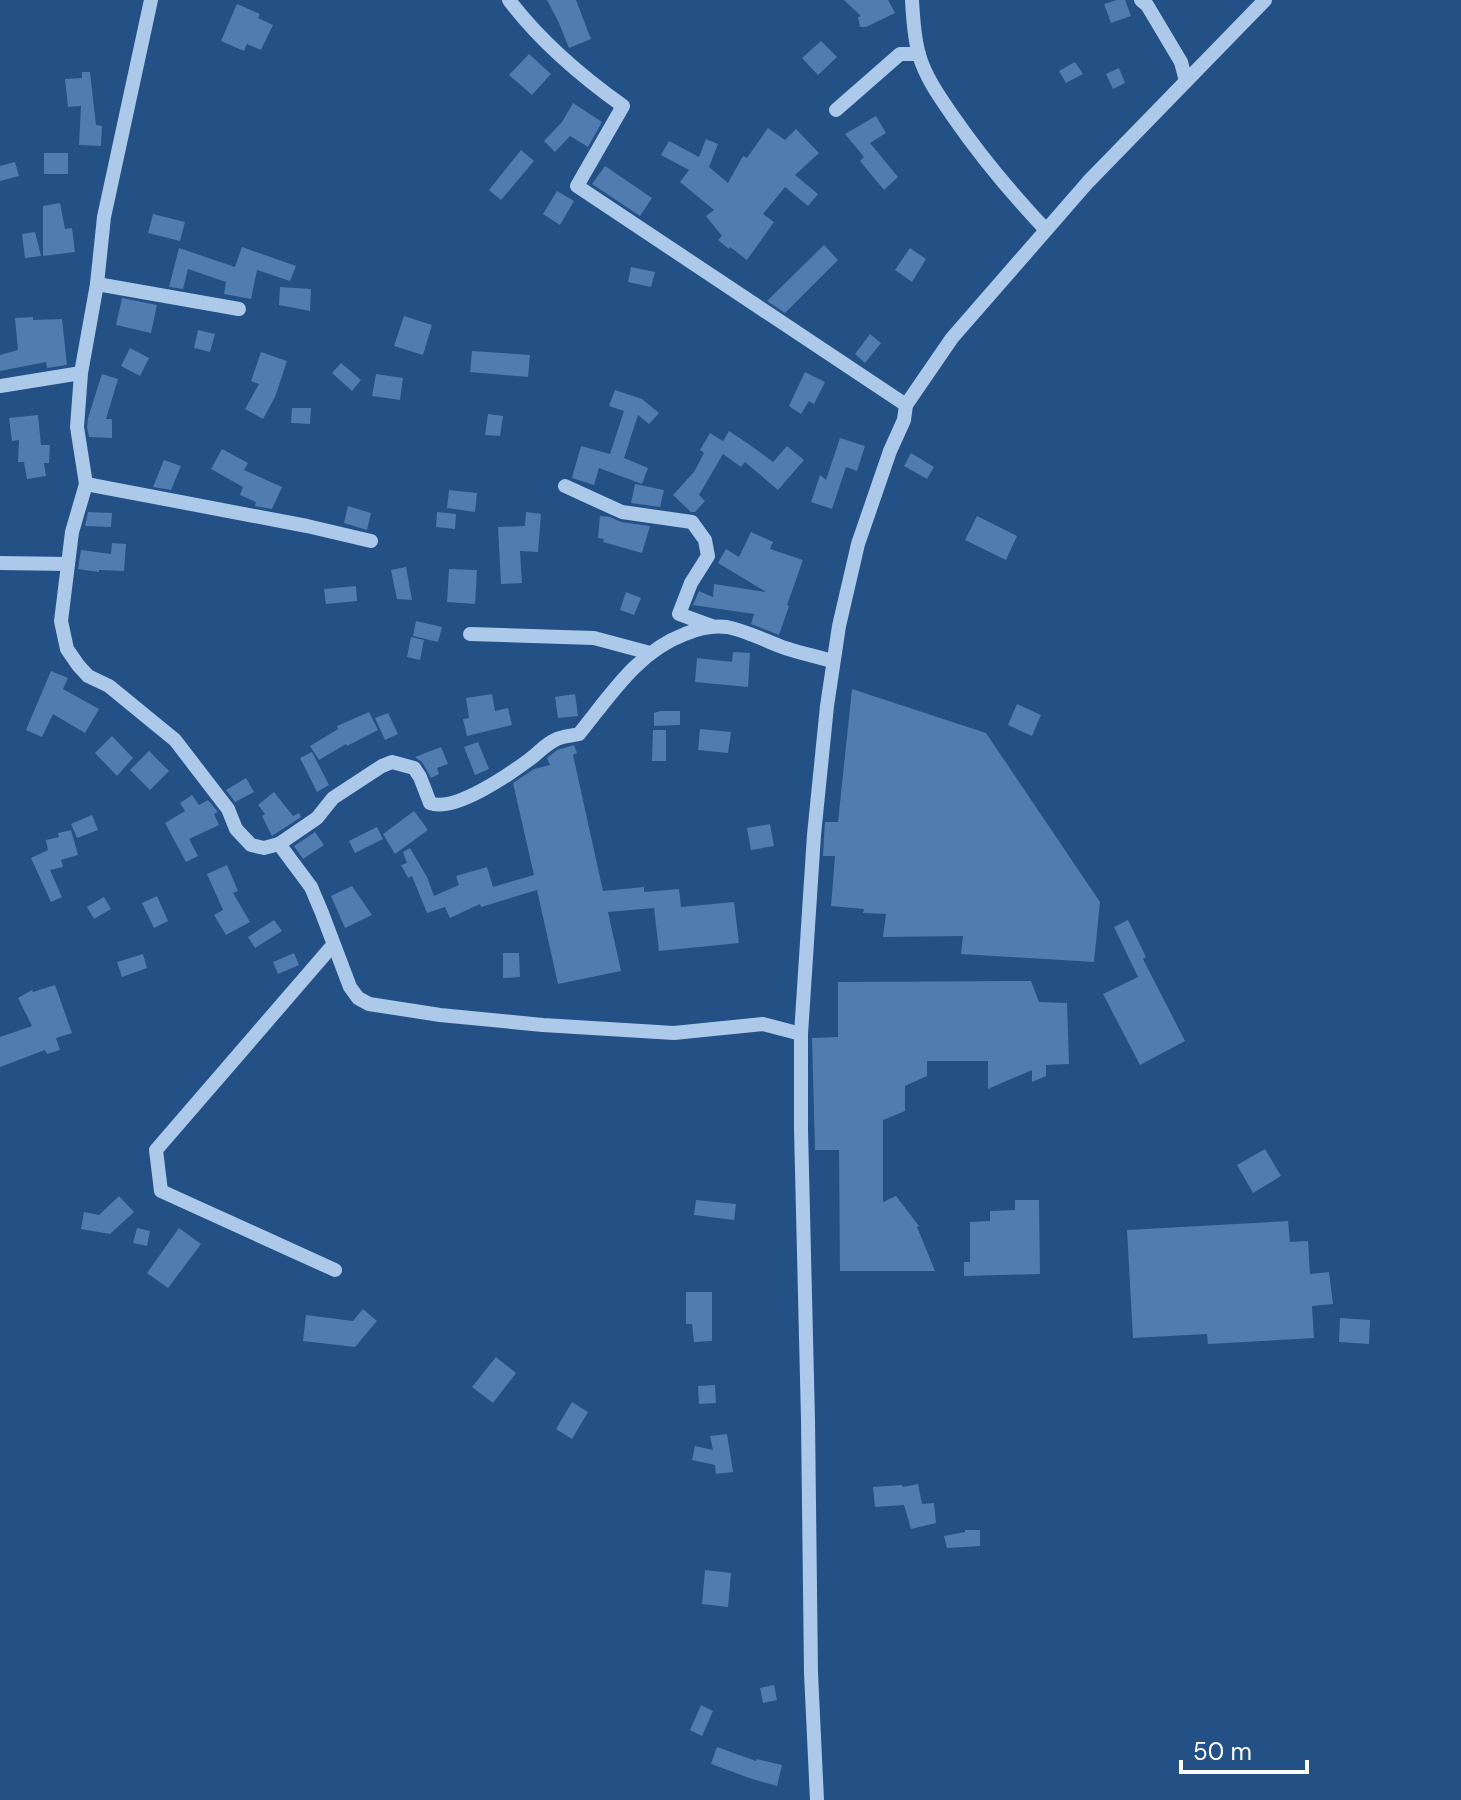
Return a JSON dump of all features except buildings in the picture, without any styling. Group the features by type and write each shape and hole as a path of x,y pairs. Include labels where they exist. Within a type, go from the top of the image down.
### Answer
{"street":[{"path":"151,0 104,217 97,284 81,373 77,427 86,484 72,532 61,621 67,649 78,665 88,676 109,686 175,740 228,809 236,829 251,845 264,848 279,844 317,818 333,798 392,762 414,768 430,803 455,802 472,796 555,740 579,734 606,697 659,645 713,626"},
{"path":"509,0 527,24 594,85 623,106 577,186 906,405"},
{"path":"912,0 919,54 933,87 979,154 1046,230"},
{"path":"1141,0 1181,62 1186,81"},
{"path":"817,1800 811,1673 801,1034 814,835 833,661 858,544 904,420 906,405 952,338 1088,182 1265,0"},
{"path":"836,110 900,54 919,54"},
{"path":"97,284 239,309"},
{"path":"0,386 81,373"},
{"path":"86,484 371,541"},
{"path":"565,486 622,512 692,522 705,540 708,556 691,583 679,614 833,661"},
{"path":"0,563 68,564"},
{"path":"470,634 594,638 650,653"},
{"path":"279,844 311,887 350,987 358,998 369,1004 440,1015 543,1025 674,1033 763,1024 801,1034"},
{"path":"333,945 156,1150 161,1191 335,1270"}]}
